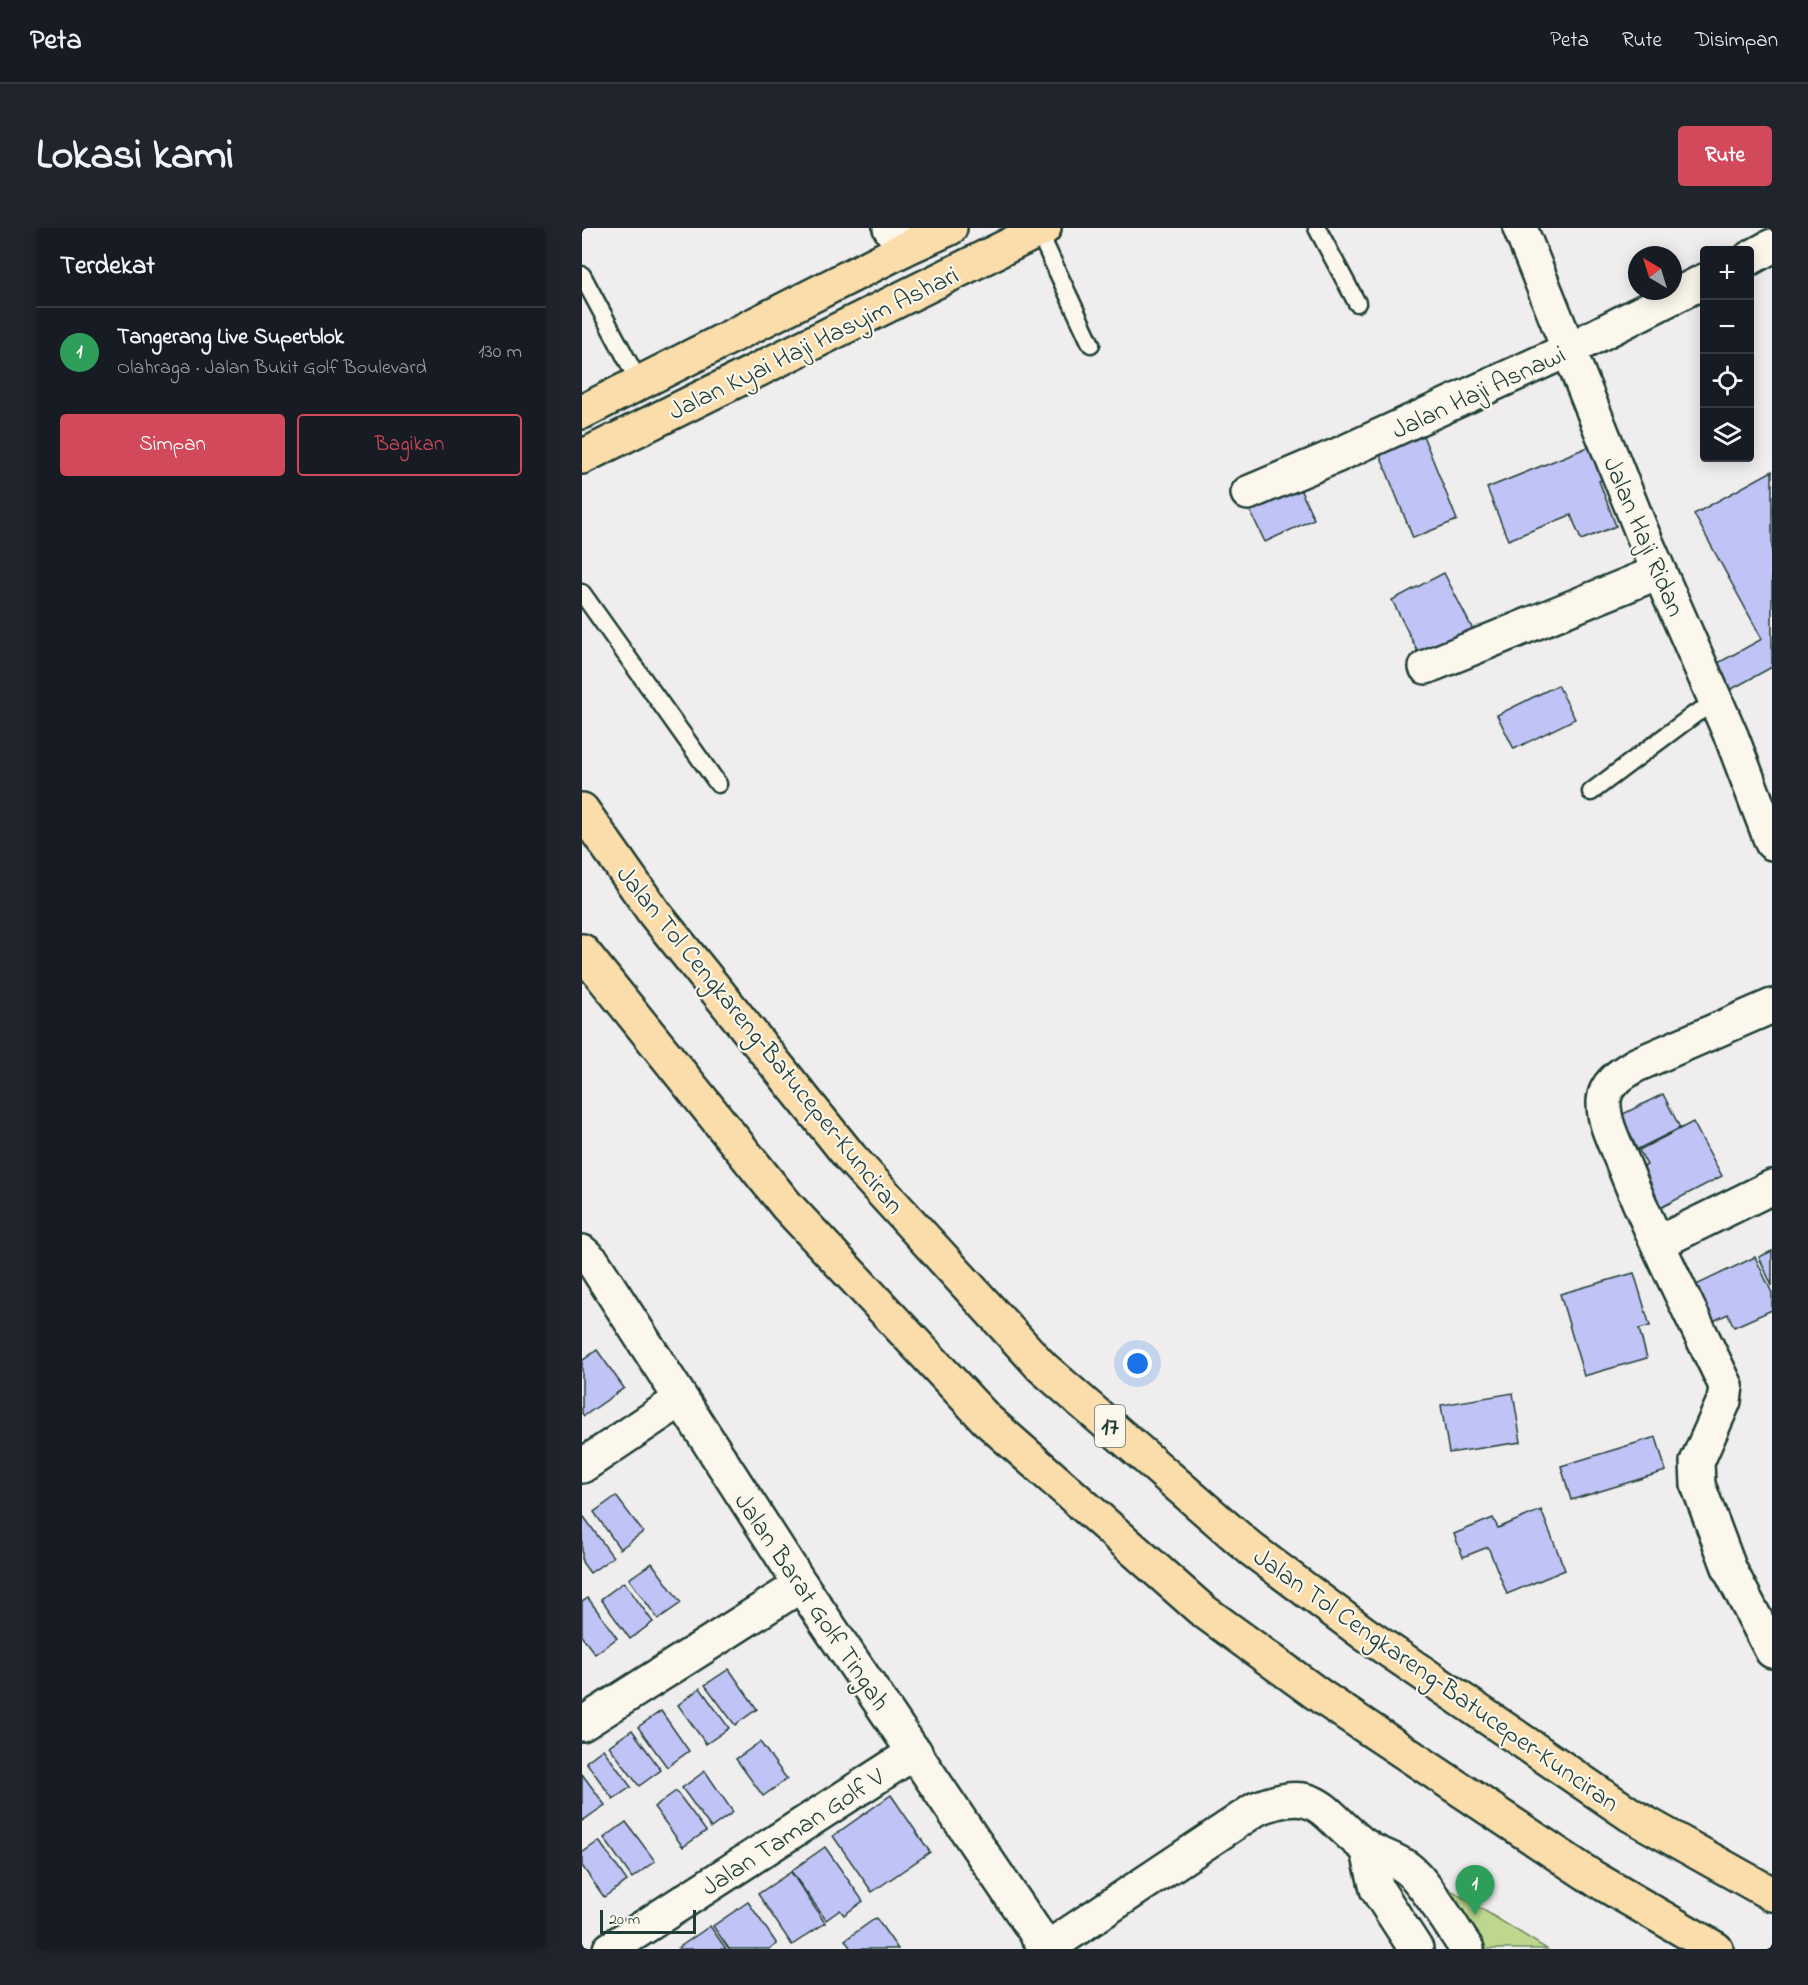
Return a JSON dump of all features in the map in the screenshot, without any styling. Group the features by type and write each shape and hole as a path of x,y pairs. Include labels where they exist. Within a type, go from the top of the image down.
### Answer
{"main road":[{"name":"Jalan Kyai Haji Hasyim Ashari","path":"582,412 640,384 897,239 950,228"},
{"name":"Jalan Kyai Haji Hasyim Ashari","path":"582,457 1041,229"},
{"name":"Jalan Tol Cengkareng–Batuceper–Kunciran","path":"582,810 655,914 851,1158 1042,1367 1251,1549 1365,1634 1632,1815 1772,1894"},
{"path":"582,951 787,1206 987,1420 1202,1610 1323,1698 1592,1877 1716,1949"}],"street":[{"name":"Jalan Haji Ridan","path":"1520,228 1659,572 1717,702 1772,843"},
{"name":"Jalan Haji Asnawi","path":"1248,493 1338,455 1570,349 1700,283"},
{"path":"1426,667 1659,572"},
{"path":"1772,1005 1636,1065 1620,1074 1609,1086 1604,1098 1605,1118 1636,1195 1726,1386 1724,1401 1697,1462 1698,1485 1730,1570 1772,1651"},
{"path":"1658,1243 1772,1187"},
{"name":"Jalan Barat Golf Tingah","path":"582,1252 592,1262 801,1585 1046,1949"},
{"path":"582,1466 680,1400"},
{"path":"582,1724 801,1585"},
{"name":"Jalan Taman Golf V","path":"610,1949 915,1752"},
{"path":"1046,1949 1256,1809 1273,1802 1295,1799 1311,1802 1326,1809 1367,1847 1407,1868 1419,1881 1467,1949"},
{"path":"1367,1847 1377,1889 1416,1949"}],"lane":[{"path":"1317,228 1357,303"},
{"path":"1041,229 1091,344"},
{"path":"582,275 640,384"},
{"path":"582,593 718,784"},
{"path":"1591,792 1695,714 1717,702"}],"green space":[{"path":"1436,1881 1547,1949 1482,1949"}],"building":[{"path":"1420,428 1457,520 1413,538 1376,445"},
{"path":"1593,445 1606,478 1599,481 1616,526 1581,540 1571,515 1508,540 1487,488"},
{"path":"1772,471 1772,667 1721,695 1707,669 1762,639 1694,514"},
{"path":"1294,476 1314,519 1265,542 1245,500"},
{"path":"1444,573 1474,632 1421,658 1392,600"},
{"path":"1558,685 1575,719 1514,749 1497,715"},
{"path":"1663,1094 1680,1128 1636,1150 1619,1116"},
{"path":"1693,1122 1722,1176 1660,1208 1640,1169 1647,1165 1639,1150"},
{"path":"1772,1251 1772,1286 1759,1257"},
{"path":"1755,1257 1772,1293 1772,1310 1734,1327 1728,1314 1709,1323 1692,1287"},
{"path":"1634,1273 1650,1326 1639,1329 1647,1358 1584,1376 1560,1294"},
{"path":"597,1350 624,1388 584,1416 582,1413 582,1361"},
{"path":"1513,1393 1521,1442 1449,1453 1441,1405"},
{"path":"1656,1437 1666,1471 1571,1500 1561,1466"},
{"path":"616,1496 643,1532 620,1549 594,1512"},
{"path":"1541,1510 1565,1570 1507,1594 1488,1547 1463,1557 1454,1534 1493,1518 1498,1528"},
{"path":"584,1517 613,1557 590,1573 582,1562 582,1518"},
{"path":"652,1563 681,1603 658,1619 629,1579"},
{"path":"624,1582 653,1622 630,1639 601,1599"},
{"path":"588,1598 617,1638 595,1654 582,1637 582,1602"},
{"path":"729,1669 757,1709 735,1725 705,1685"},
{"path":"700,1688 729,1728 706,1744 678,1705"},
{"path":"661,1711 689,1751 667,1767 638,1727"},
{"path":"632,1730 661,1770 639,1786 609,1746"},
{"path":"760,1742 787,1779 763,1796 736,1759"},
{"path":"603,1749 631,1787 613,1799 586,1762"},
{"path":"705,1771 733,1812 711,1828 682,1788"},
{"path":"582,1774 605,1805 582,1821"},
{"path":"676,1791 706,1831 683,1847 654,1807"},
{"path":"891,1795 930,1852 872,1892 833,1836"},
{"path":"626,1822 655,1861 632,1878 604,1838"},
{"path":"599,1841 627,1881 604,1897 582,1866 582,1853"},
{"path":"825,1847 863,1901 844,1915 840,1910 826,1920 791,1871"},
{"path":"791,1872 825,1923 792,1945 758,1894"},
{"path":"748,1902 777,1944 770,1949 729,1949 713,1926"},
{"path":"876,1918 898,1949 851,1949 845,1940"},
{"path":"710,1926 726,1949 678,1948"}],"place":[{"name":"Tangerang Live Superblok","path":"1475,1915"}]}
